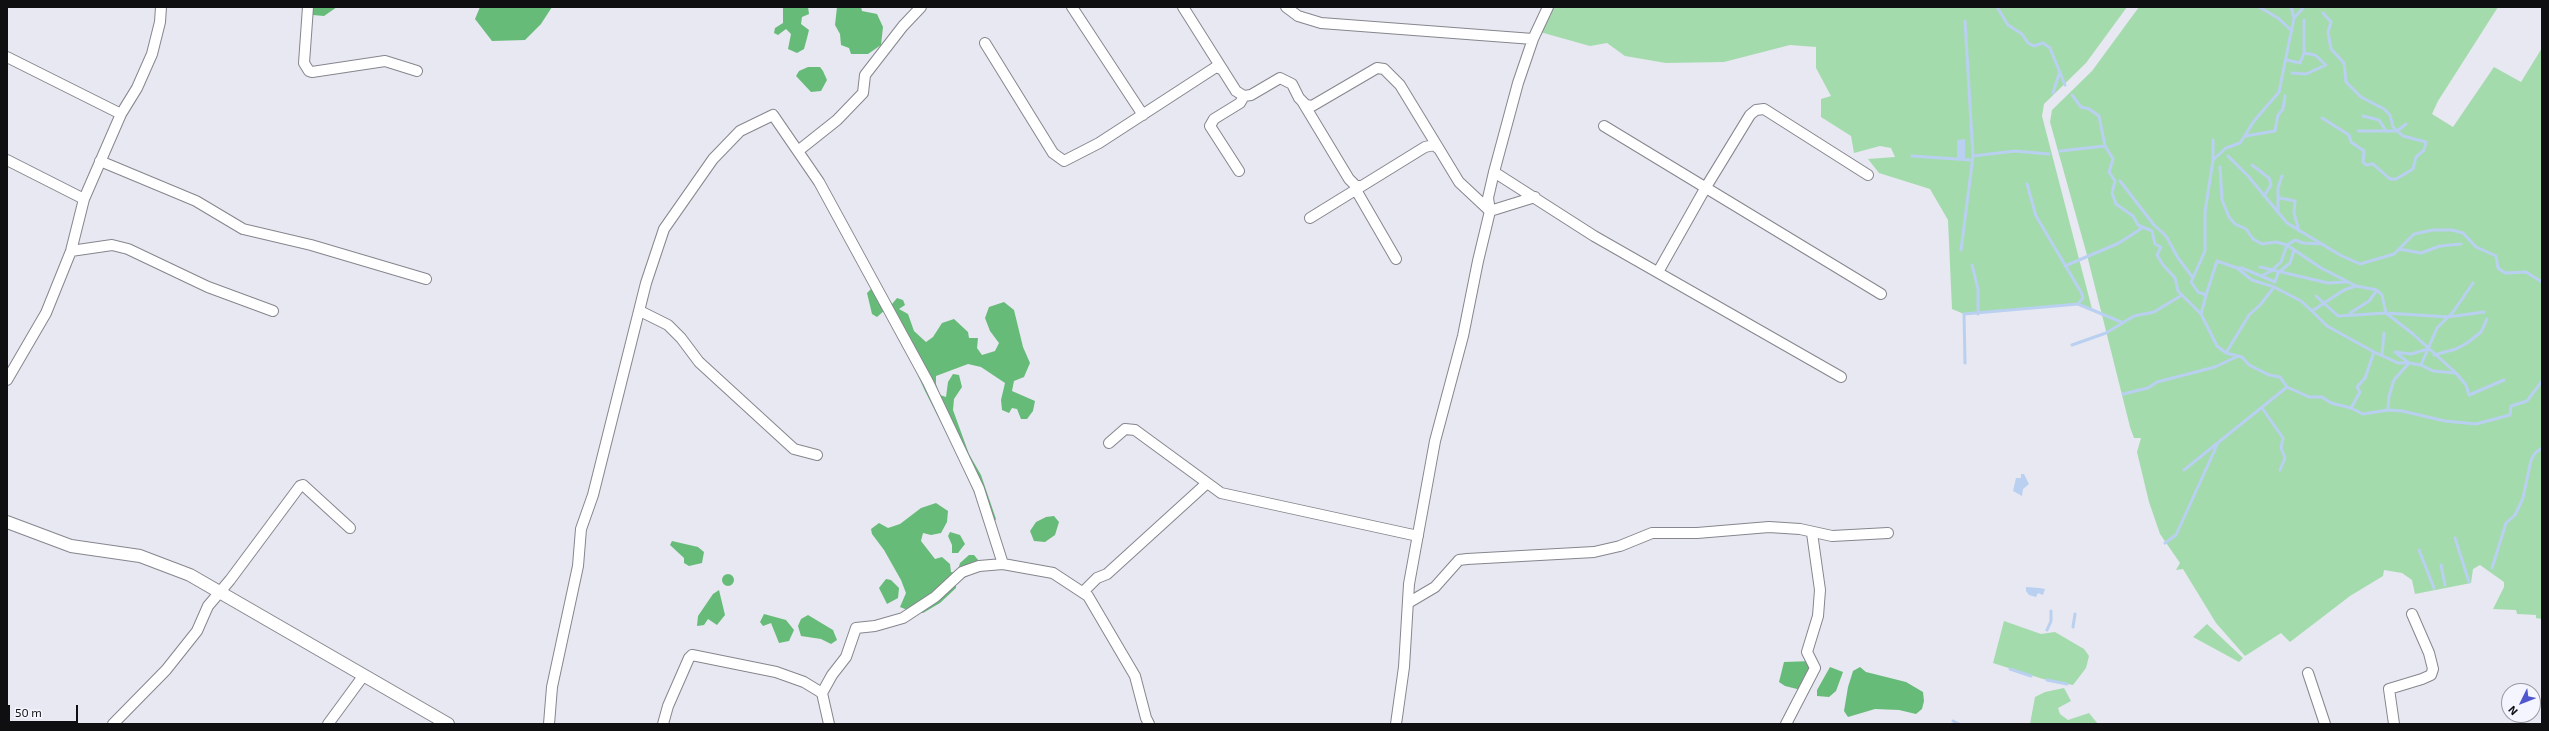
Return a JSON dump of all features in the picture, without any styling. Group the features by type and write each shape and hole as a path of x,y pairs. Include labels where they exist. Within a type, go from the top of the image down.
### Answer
{"street":[{"path":"7,380 46,313 71,251 84,199 121,114 137,88 152,54 160,22 161,7"},
{"path":"308,7 304,63 309,71 312,72 350,65 385,61 417,71"},
{"path":"798,151 837,120 863,93 865,75 903,26 921,7"},
{"path":"1072,7 1143,115"},
{"path":"1183,7 1236,91 1244,96 1251,95 1280,78 1292,84 1349,179 1358,188 1396,259"},
{"path":"1286,7 1298,16 1321,23 1533,39"},
{"path":"1396,724 1404,667 1409,584 1435,441 1456,368 1490,211 1488,198 1494,172 1518,83 1533,39 1548,7"},
{"path":"985,43 1058,159 1064,161 1073,158 1143,115 1216,67 1223,70"},
{"path":"7,56 121,114"},
{"path":"1302,101 1312,106 1377,68 1384,69 1400,85 1459,182 1490,211"},
{"path":"1238,171 1210,126 1214,119 1240,103 1244,96"},
{"path":"1658,272 1706,187 1750,115 1760,109 1764,110 1868,175"},
{"path":"549,724 552,687 578,566 581,529 593,495 646,283 664,229 713,159 740,131 774,115 819,182 928,382 980,489 1003,564"},
{"path":"1604,126 1881,294"},
{"path":"1310,218 1425,147 1434,145 1439,149"},
{"path":"100,161 196,201 243,229 311,245 426,279"},
{"path":"8,164 84,199"},
{"path":"1494,172 1594,236 1841,378"},
{"path":"1490,211 1534,197"},
{"path":"71,251 112,245 128,249 208,287 273,310"},
{"path":"640,311 668,325 682,338 699,362 794,449 817,455"},
{"path":"1109,443 1125,429 1135,430 1220,493 1418,536"},
{"path":"1083,592 1097,578 1107,574 1206,484"},
{"path":"112,724 166,670 197,631 208,606 230,580 300,486 303,485 350,528"},
{"path":"8,524 71,546 140,556 190,575 364,674 448,724"},
{"path":"1408,604 1435,587 1460,560 1594,552 1620,546 1652,533 1697,533 1769,527 1800,529 1812,533 1840,536 1888,534"},
{"path":"1786,724 1815,668 1807,652 1818,616 1820,590 1812,533"},
{"path":"829,724 822,693 832,675 846,657 856,628 875,626 903,618 935,597 962,572 979,566 1003,564 1053,573 1083,592 1096,607 1128,660 1135,676 1146,718 1150,724"},
{"path":"2394,724 2388,689 2431,675 2433,669 2432,661 2412,614"},
{"path":"662,724 668,706 689,658 692,655 776,672 804,682 822,693"},
{"path":"2308,673 2326,724"},
{"path":"328,724 364,674"}],"green space":[{"path":"313,7 337,7 324,16 313,15"},
{"path":"480,7 552,7 541,24 525,40 492,41 475,19"},
{"path":"783,7 808,7 809,14 802,17 801,24 809,30 804,49 797,53 788,49 791,34 786,29 778,35 774,33 775,28 783,23"},
{"path":"837,7 861,7 862,11 877,14 883,27 881,45 868,54 851,54 849,48 841,45 840,34 835,25"},
{"path":"1550,7 2127,7 2086,63 2044,104 2042,116 2092,309 2078,304 1964,314 1952,309 1948,220 1930,189 1879,173 1868,159 1895,157 1891,148 1880,146 1854,153 1851,136 1821,117 1821,99 1831,96 1816,68 1816,47 1790,45 1724,62 1666,63 1625,56 1607,43 1590,46 1540,32"},
{"path":"2139,7 2498,7 2438,101 2432,114 2453,127 2494,67 2521,82 2542,48 2542,619 2536,618 2536,615 2517,614 2516,610 2493,609 2504,587 2504,582 2480,565 2473,569 2471,583 2415,594 2412,580 2402,573 2384,570 2383,576 2350,596 2290,642 2281,633 2245,656 2216,623 2183,569 2176,570 2180,563 2160,534 2149,502 2137,452 2141,438 2134,438 2130,427 2087,255 2050,122 2052,110 2092,71"},
{"path":"808,67 820,67 823,71 827,80 821,91 811,92 796,76 799,71"},
{"path":"873,287 885,310 877,317 872,314 867,293"},
{"path":"897,298 903,300 905,305 899,309 908,314 914,331 926,342 933,337 942,323 954,319 968,332 969,338 978,338 977,348 982,355 995,351 999,343 990,331 985,318 989,307 1004,302 1014,310 1023,347 1030,363 1024,377 1014,381 1012,391 1035,401 1033,411 1027,419 1021,419 1017,409 1012,408 1009,413 1002,410 1001,400 1005,383 981,367 968,364 936,376 936,384 940,395 946,397 948,382 953,374 959,375 962,387 954,399 953,410 969,454 981,475 996,519 990,530 962,464 925,391 891,316 892,304"},
{"path":"936,503 948,511 947,522 941,533 931,535 923,533 921,541 935,559 942,557 950,564 951,572 957,573 960,563 969,555 974,555 979,561 972,574 956,582 956,588 940,603 923,613 900,607 906,593 901,580 884,550 872,534 871,529 879,523 888,528 900,524 921,508"},
{"path":"1054,516 1059,522 1055,535 1045,542 1034,541 1030,531 1036,522 1046,517"},
{"path":"950,532 960,535 965,544 958,553 952,553 952,545 948,536"},
{"path":"672,541 698,547 704,552 702,563 689,566 684,563 684,558 670,545"},
{"path":"730,574 733,575 733,585 726,586 723,585 722,578 723,575"},
{"path":"886,579 891,580 899,588 898,598 887,604 879,588"},
{"path":"719,590 725,615 717,625 708,619 704,625 697,626 698,616 713,594"},
{"path":"764,614 786,620 794,630 789,641 779,643 771,623 763,626 760,622"},
{"path":"808,615 833,630 837,640 831,644 821,639 801,636 798,626 801,619"},
{"path":"2004,621 2041,634 2055,632 2084,649 2089,656 2086,668 2073,685 2043,679 1993,663"},
{"path":"2207,624 2243,658 2239,662 2193,637"},
{"path":"1812,661 1801,690 1785,686 1779,682 1784,662"},
{"path":"1830,667 1843,672 1836,691 1829,697 1817,696 1817,690"},
{"path":"1860,667 1866,672 1906,682 1923,692 1924,701 1922,709 1916,714 1899,710 1875,709 1848,717 1844,711 1848,687 1853,671"},
{"path":"2064,688 2071,701 2058,708 2060,714 2068,720 2089,713 2098,724 2030,724 2035,697 2045,692"}],"water":[{"path":"1965,139 1965,159 1957,159 1957,140"},
{"path":"2021,474 2024,474 2029,484 2023,489 2022,496 2013,491 2016,478 2021,478"},
{"path":"2026,587 2045,589 2043,595 2038,593 2036,597 2029,595 2026,591"}],"waterway":[{"path":"1997,7 2008,25 2022,34 2028,43 2034,46 2043,43 2050,48 2065,85"},
{"path":"2259,7 2278,18 2292,31"},
{"path":"2291,7 2294,18"},
{"path":"2201,314 2206,295 2198,292 2191,282 2205,251 2205,212 2213,160 2226,148 2240,143 2254,121 2279,92 2294,18 2304,7"},
{"path":"2322,118 2349,135 2351,142 2364,151 2363,162 2366,165 2373,164 2390,179 2396,179 2413,169 2416,157 2424,150 2426,142 2403,136 2393,127 2390,115 2384,109 2361,97 2346,82 2344,63 2331,49 2328,32 2331,22 2323,13"},
{"path":"2304,20 2304,53"},
{"path":"1965,21 1973,156 2015,151 2049,154"},
{"path":"2287,60 2300,63 2304,53 2315,55 2326,65 2306,74 2292,73"},
{"path":"2053,93 2059,74"},
{"path":"2072,95 2081,107 2089,109 2099,116 2105,146 2113,159 2109,172 2115,181 2112,193 2116,204 2133,216 2138,225 2152,231 2155,244 2161,247 2157,255 2163,265 2175,278 2178,291 2201,314 2217,346 2226,353 2242,357 2249,365 2269,375 2280,377 2287,387 2309,397 2322,397 2331,403 2351,408 2363,414 2388,410 2402,411 2445,421 2476,424 2510,415 2511,406 2527,401 2542,381"},
{"path":"2245,136 2275,131 2278,115 2283,109 2285,96"},
{"path":"2363,116 2379,120 2386,131"},
{"path":"2358,131 2397,131 2406,124"},
{"path":"2213,140 2213,160"},
{"path":"2060,151 2105,146"},
{"path":"1912,156 1971,160"},
{"path":"1961,250 1973,156"},
{"path":"2228,156 2248,176 2287,223 2340,255 2360,264 2394,254 2414,234 2433,230 2452,230 2463,233 2476,247 2496,256 2498,268 2505,273 2526,272 2542,282"},
{"path":"2252,165 2269,178 2271,185 2264,196"},
{"path":"2220,167 2222,200 2229,217 2235,224 2246,229 2253,239 2262,244 2276,242 2287,245 2321,268 2356,286 2377,290 2382,295 2386,313 2413,334 2456,373 2466,385 2469,395 2504,380"},
{"path":"2278,211 2278,188 2282,176"},
{"path":"2120,181 2154,225 2166,236 2178,258 2193,278"},
{"path":"2027,184 2036,216 2081,292 2083,298 2078,304"},
{"path":"2280,198 2295,201 2294,213 2299,231"},
{"path":"2065,266 2119,243 2142,228"},
{"path":"2237,268 2242,268 2261,276 2271,271 2281,262 2287,245 2295,240 2303,243 2322,244"},
{"path":"2399,249 2421,253 2440,246 2461,244"},
{"path":"2261,276 2275,282 2278,273 2290,263 2294,250"},
{"path":"2206,295 2217,261 2237,268 2252,280 2274,287"},
{"path":"1972,265 1978,289 1978,314"},
{"path":"2260,267 2328,283 2346,282"},
{"path":"2421,365 2437,328 2453,312 2473,283"},
{"path":"2226,353 2249,315 2260,305 2274,287 2301,301 2312,311 2344,290 2356,286"},
{"path":"2350,313 2369,301 2377,290"},
{"path":"2072,345 2106,333 2134,316 2154,312 2182,295"},
{"path":"2316,296 2338,316 2386,313 2448,317 2484,312"},
{"path":"1965,363 1964,314 2078,304 2121,322"},
{"path":"2312,311 2327,326 2374,352 2398,363 2409,363"},
{"path":"2434,355 2456,349 2467,343 2481,332 2487,319"},
{"path":"2382,355 2384,333"},
{"path":"2395,352 2411,354 2428,349"},
{"path":"2351,408 2360,392 2357,387 2365,378 2374,352"},
{"path":"2395,352 2409,363 2421,365 2433,371 2456,373"},
{"path":"2123,394 2148,388 2157,382 2215,367 2238,356"},
{"path":"2388,410 2389,396 2394,380 2409,363"},
{"path":"2184,470 2287,387"},
{"path":"2262,408 2283,438 2281,448 2285,458 2280,470"},
{"path":"2165,543 2176,535 2217,445"},
{"path":"2492,568 2506,523 2515,515 2523,498 2531,460 2535,453 2542,448"},
{"path":"2455,538 2469,582"},
{"path":"2419,550 2434,588"},
{"path":"2441,565 2445,585"},
{"path":"2047,630 2051,621 2051,611"},
{"path":"2073,627 2075,614"},
{"path":"2010,669 2031,676"},
{"path":"2047,680 2067,684"},
{"path":"1953,721 1959,724"}]}
